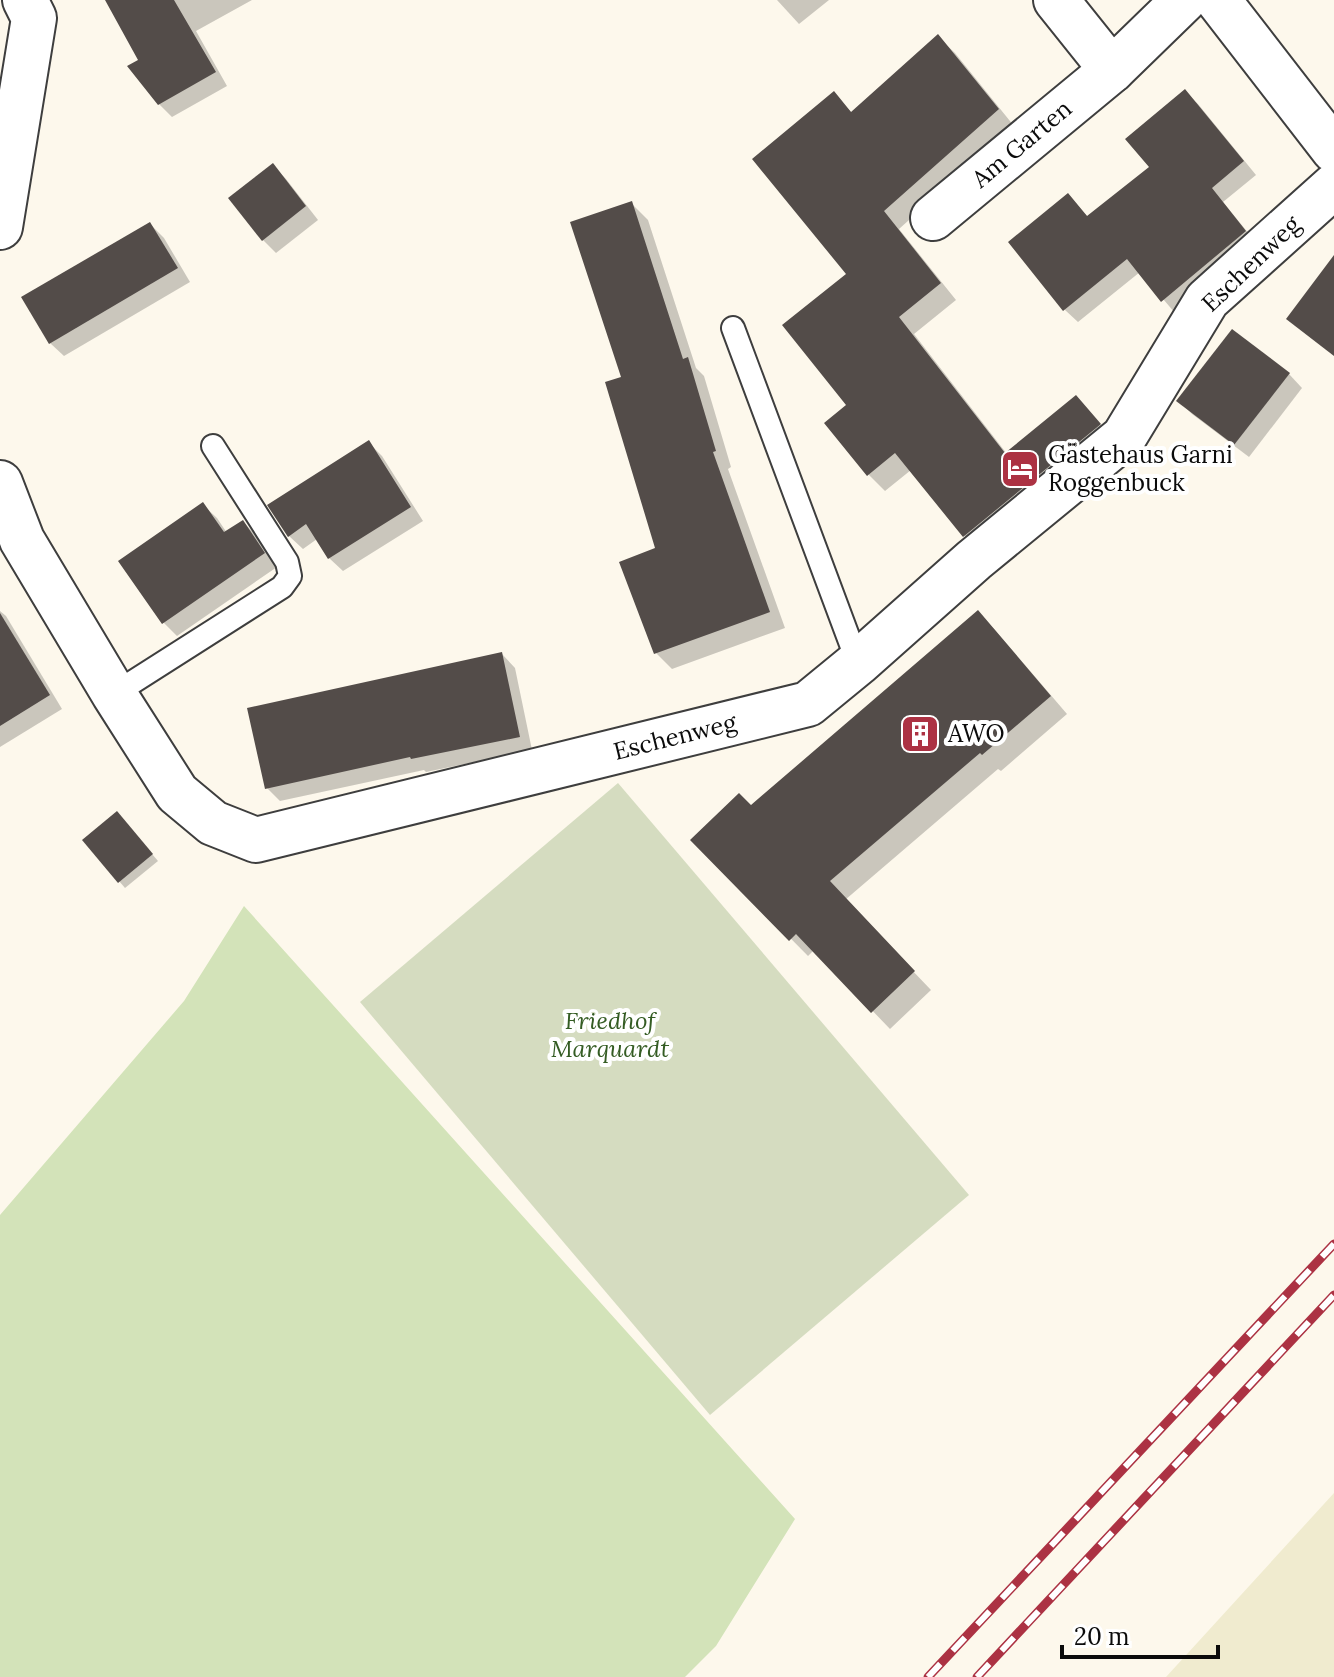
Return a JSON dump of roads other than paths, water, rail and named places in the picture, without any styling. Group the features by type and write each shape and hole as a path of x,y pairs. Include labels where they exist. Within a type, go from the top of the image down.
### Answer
{"street":[{"path":"0,227 34,18 25,0"},
{"path":"1056,0 1112,70"},
{"name":"Am Garten","path":"933,218 1112,70 1184,0"},
{"path":"1218,0 1334,150"},
{"name":"Eschenweg","path":"0,483 22,540 177,793 213,823 256,840 808,704 974,560 1124,437 1207,300 1334,186"}],"lane":[{"path":"733,328 858,663"},
{"path":"114,694 282,587 290,576 287,562 213,446"}],"railway":[{"path":"928,1677 1334,1244"},
{"path":"977,1677 1334,1295"}],"place":[{"name":"Gästehaus Garni Roggenbuck","path":"1020,469"},
{"name":"AWO","path":"920,734"}],"park label":[{"name":"Friedhof Marquardt","path":"610,1035"}]}
